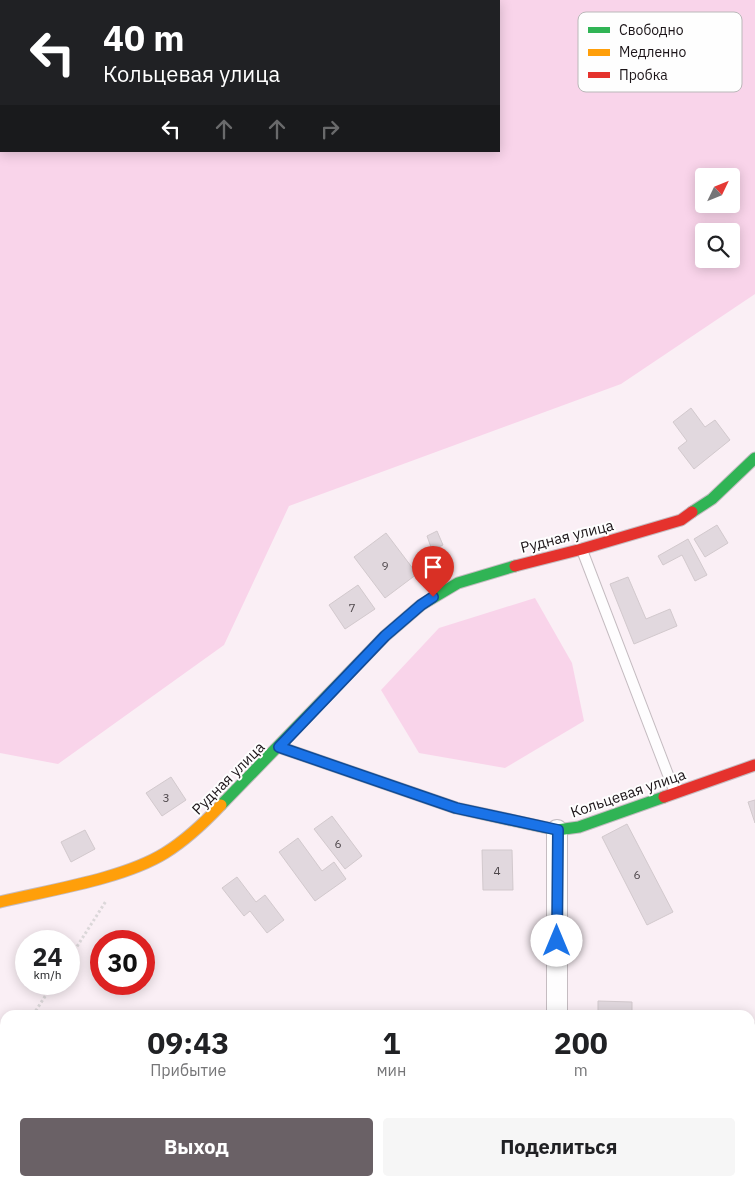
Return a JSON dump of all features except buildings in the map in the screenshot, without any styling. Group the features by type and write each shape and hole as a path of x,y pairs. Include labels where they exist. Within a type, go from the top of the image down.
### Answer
{"street":[{"name":"Рудная улица","path":"0,902 126,871 165,853 201,826 385,636 421,605 458,582 682,520 712,499 755,458"},
{"name":"Кольцевая улица","path":"279,747 456,808 558,830 579,827 755,765"},
{"path":"557,1010 558,830"}],"lane":[{"path":"582,549 675,792"}],"path":[{"path":"80,942 126,871"},
{"path":"36,1010 46,995"}],"shaded area":[{"path":"500,0 755,0 755,294 621,384 289,506 224,645 58,764 0,753 0,152 500,152"},
{"path":"535,598 572,663 584,721 505,768 419,753 381,690 439,628"}],"traffic: fast":[{"path":"692,512 712,499 755,458"},
{"path":"221,805 385,636 421,605 458,583 515,566"},
{"path":"279,747 456,808 557,830 579,827 664,797"}],"traffic: slow":[{"path":"0,902 85,883 148,862 180,843 221,805"}],"traffic: jam":[{"path":"515,566 582,549 681,520 692,512"},
{"path":"664,797 755,765"}],"route":[{"path":"433,597 385,636 279,747 456,808 558,830 557,941"}]}
